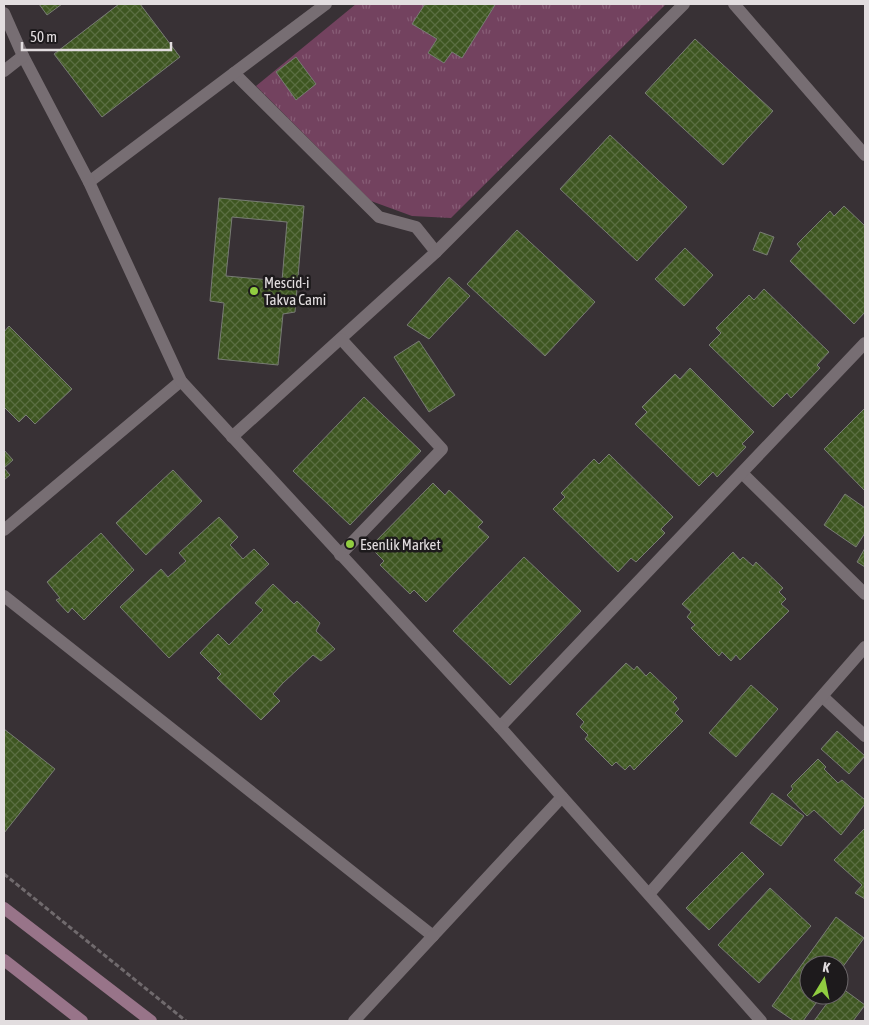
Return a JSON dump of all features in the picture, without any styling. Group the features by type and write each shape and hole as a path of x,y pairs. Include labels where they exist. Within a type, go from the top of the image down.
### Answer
{"main road":[{"path":"4,908 151,1021"},
{"path":"4,960 80,1021"}],"street":[{"path":"89,182 326,4"},
{"path":"232,437 436,252 684,4"},
{"path":"734,4 865,155"},
{"path":"4,13 23,56 89,182 181,381 500,727 761,1021"},
{"path":"4,71 23,56"},
{"path":"234,73 379,217 416,228 436,252"},
{"path":"340,555 442,449 341,339"},
{"path":"500,727 865,343"},
{"path":"4,530 181,381"},
{"path":"742,473 865,594"},
{"path":"4,596 433,936"},
{"path":"649,894 865,647"},
{"path":"823,697 865,736"},
{"path":"354,1021 562,797"}],"path":[{"path":"4,874 186,1021"}],"green space":[{"path":"356,4 666,4 451,218 412,216 371,201 256,86"}],"building":[{"path":"39,4 62,4 47,15"},
{"path":"119,4 140,4 180,57 102,117 54,54"},
{"path":"425,4 495,5 462,58 452,52 444,63 428,53 437,39 412,24"},
{"path":"695,39 773,111 723,165 645,93"},
{"path":"296,57 316,84 296,100 276,72"},
{"path":"610,135 687,207 637,261 560,189"},
{"name":"Mescid-i Takva Cami","path":"219,198 304,206 295,312 283,314 278,365 218,359 224,303 210,301","holes":["232,217 287,222 282,281 226,276"]},
{"path":"844,206 865,226 865,312 854,324 790,261 801,249 797,244 830,211 834,216"},
{"path":"517,230 595,302 545,356 467,284"},
{"path":"760,232 774,237 767,255 753,250"},
{"path":"685,248 713,275 684,306 655,279"},
{"path":"449,277 470,296 429,339 407,325"},
{"path":"764,289 829,352 817,365 820,368 791,398 787,393 773,407 709,345 721,333 716,328 749,295 754,300"},
{"path":"9,326 72,389 35,424 26,415 19,422 4,407 4,332"},
{"path":"419,341 455,395 429,412 394,357"},
{"path":"690,368 754,432 742,444 746,447 717,477 713,472 699,486 635,424 647,412 642,407 675,374 680,379"},
{"path":"364,397 421,451 350,525 293,471"},
{"path":"865,408 865,491 824,449"},
{"path":"4,450 13,460 4,468"},
{"path":"609,454 673,517 661,529 665,533 636,562 631,558 618,572 553,509 565,497 561,493 594,459 599,464"},
{"path":"4,468 10,475 4,480"},
{"path":"173,470 202,501 146,555 116,523"},
{"path":"433,483 445,495 449,490 483,522 478,527 489,537 426,602 414,590 410,594 380,565 384,561 370,547"},
{"path":"845,494 865,508 865,533 856,547 824,525"},
{"path":"219,517 238,537 230,545 243,559 254,549 269,564 169,658 120,607 161,569 168,577 186,561 179,553"},
{"path":"101,533 134,570 84,620 72,608 68,613 56,600 60,598 47,582"},
{"path":"865,548 865,567 857,562"},
{"path":"733,552 740,560 743,557 753,566 756,562 783,588 779,592 786,599 781,604 789,611 740,660 736,655 731,661 722,652 719,656 691,628 695,625 687,617 691,612 682,604"},
{"path":"524,557 581,611 510,685 453,631"},
{"path":"273,584 294,604 297,601 320,623 316,631 335,649 321,661 313,655 283,683 273,694 280,701 261,720 217,678 221,674 200,653 218,634 229,645 263,610 255,603"},
{"path":"626,663 634,670 637,666 646,676 650,672 677,698 673,702 679,709 675,713 683,721 634,770 630,765 625,770 616,762 612,766 585,739 588,735 580,727 584,722 576,714"},
{"path":"751,685 778,709 736,757 709,733"},
{"path":"4,729 55,769 4,833"},
{"path":"837,731 865,756 849,774 821,749"},
{"path":"818,759 826,767 824,769 838,783 842,780 865,800 865,804 841,835 814,810 807,816 787,795 793,789 791,786"},
{"path":"772,793 804,816 781,846 750,823"},
{"path":"865,828 865,899 855,893 862,885 834,860"},
{"path":"742,852 764,874 709,930 686,908"},
{"path":"770,888 811,926 759,983 718,945"},
{"path":"836,917 864,938 849,958 849,955 809,955"},
{"path":"799,968 799,1005 815,1005 803,1021 794,1021 772,1006"},
{"path":"849,993 865,1005 853,1021 814,1021 826,1005 849,1005"}],"place":[{"name":"Mescid-i Takva Cami","path":"254,291"},
{"name":"Esenlik Market","path":"350,544"}]}
